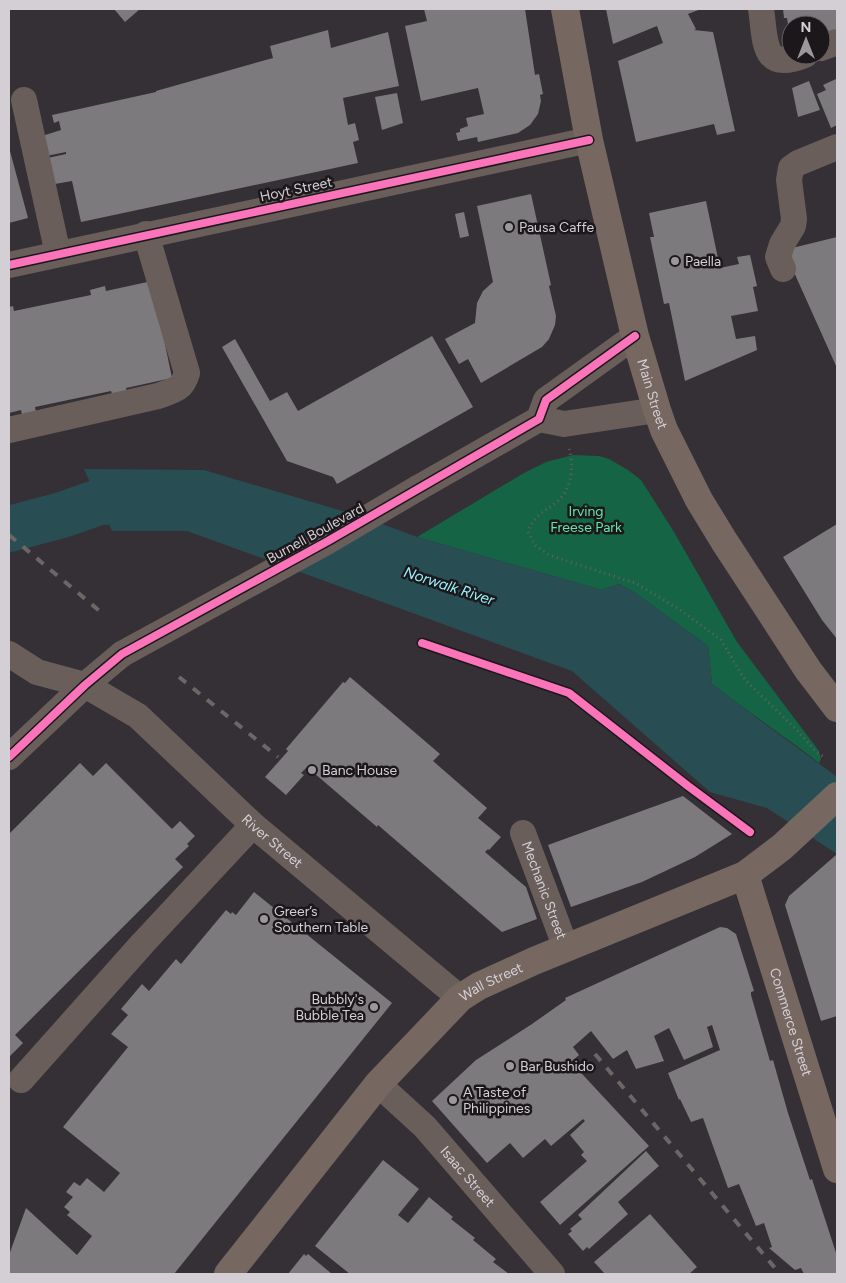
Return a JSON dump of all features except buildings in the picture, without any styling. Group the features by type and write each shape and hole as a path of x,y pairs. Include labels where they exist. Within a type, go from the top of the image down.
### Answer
{"main road":[{"name":"Main Street","path":"566,9 589,140 635,336 664,430 699,500 808,670 837,708"},
{"name":"Wall Street","path":"228,1274 378,1084 460,998 479,986 566,948 745,875 782,847 837,796"},
{"name":"Commerce Street","path":"745,875 837,1169"}],"street":[{"path":"761,9 767,49 771,56 781,61"},
{"path":"24,100 58,254"},
{"name":"Hoyt Street","path":"9,265 589,140"},
{"path":"784,269 778,257 782,244 793,226 794,219 789,180 792,168 798,162 837,147"},
{"path":"9,430 158,396 176,390 184,382 187,372 146,234"},
{"path":"635,336 546,400 539,419 564,424 657,410"},
{"name":"Burnell Boulevard","path":"9,757 85,685 122,654 328,540 539,419"},
{"name":"River Street","path":"9,654 37,672 85,685 138,716 253,825 460,998"},
{"path":"21,1080 143,943 253,825"},
{"name":"Mechanic Street","path":"523,834 566,948"},
{"name":"Isaac Street","path":"378,1084 425,1127 552,1274"}],"path":[{"path":"564,424 572,459 571,477 567,491 558,501 532,521 528,532 535,545 549,554 635,583 679,608 721,640 745,680 797,730 816,752 826,758"}],"green space":[{"name":"Irving Freese Park","path":"573,455 599,456 609,459 641,480 674,532 737,642 819,751 821,759 819,763 712,684 708,646 634,592 619,584 602,590 417,537 524,473 546,462"}],"water":[{"path":"84,469 204,470 366,518 417,537 602,590 619,584 634,592 708,646 712,684 837,777 837,854 767,808 710,792 572,671 187,531 112,531"}],"waterway":[{"name":"Norwalk River","path":"9,529 62,515 99,502 162,500"}],"railway":[{"path":"9,535 102,613"},
{"path":"179,677 278,757"},
{"path":"595,1054 780,1274"}],"cycle path":[{"path":"9,265 589,140"},
{"path":"9,757 85,685 122,654 328,541 539,419 546,400 635,336"},
{"path":"422,643 569,693 750,832"}],"place":[{"name":"Pausa Caffe","path":"509,227"},
{"name":"Paella","path":"675,261"},
{"name":"Banc House","path":"312,770"},
{"name":"Greer’s Southern Table","path":"264,919"},
{"name":"Bubbly's Bubble Tea","path":"374,1007"},
{"name":"Bar Bushido","path":"510,1066"},
{"name":"A Taste of Philippines","path":"453,1100"}]}
